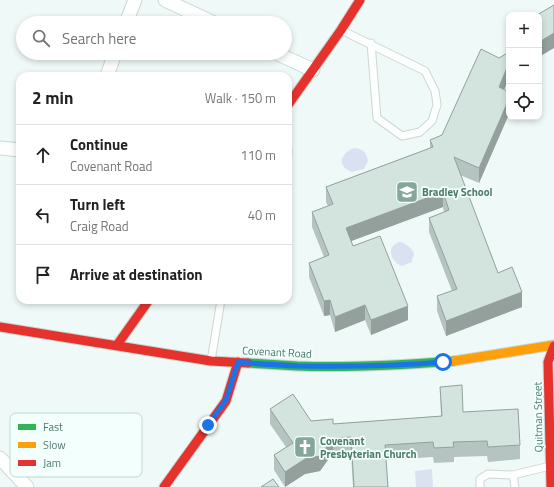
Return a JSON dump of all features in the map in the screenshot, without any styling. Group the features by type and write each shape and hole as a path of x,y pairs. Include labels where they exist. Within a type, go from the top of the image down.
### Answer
{"street":[{"path":"129,16 135,0"},
{"path":"165,0 199,16"},
{"path":"292,99 341,30 360,0"},
{"path":"108,72 113,60"},
{"path":"291,60 313,70"},
{"path":"0,148 16,150"},
{"path":"117,345 146,304"},
{"name":"Covenant Road","path":"0,327 211,360 298,366 414,364 457,360 554,346"},
{"name":"Quitman Street","path":"551,487 548,362 554,346"},
{"path":"164,487 226,400 238,362"},
{"path":"0,458 10,469"},
{"path":"18,477 27,487"}],"lane":[{"path":"341,30 371,43 426,71 435,91 437,105 432,121 420,132 402,136 377,118 371,43"},
{"path":"211,360 220,304"},
{"path":"480,487 480,479 488,474 513,475 551,465"},
{"path":"513,475 515,487"}],"shaded area":[{"path":"354,148 360,149 364,152 368,161 364,169 352,172 343,166 342,159 348,151"},
{"path":"399,242 402,242 409,247 414,254 412,262 402,266 395,261 391,255 392,248"},
{"path":"432,469 433,487 416,487 415,471"}],"building":[{"path":"554,5 554,33 542,40 542,12"},
{"name":"Bradley School","path":"481,49 499,58 506,54 506,70 499,87 506,90 506,106 479,168 454,157 498,273 512,267 522,292 446,321 437,296 457,289 429,218 449,210 443,192 346,228 353,246 380,236 408,306 371,320 365,305 335,317 330,300 324,301 309,263 329,255 312,212 333,204 326,187 433,147 430,140 442,135"},
{"path":"462,385 463,412 518,409 520,445 488,447 487,441 453,442 454,447 434,448 433,442 385,445 388,487 354,487 351,437 333,438 320,456 305,459 285,472 274,455 293,443 270,409 293,394 311,421 333,419 333,424 442,416 440,387"},
{"path":"273,479 279,487 261,487"}],"traffic: fast":[{"path":"248,363 336,367 454,361"}],"traffic: slow":[{"path":"454,361 554,345"}],"traffic: jam":[{"path":"292,99 341,30 360,0"},
{"path":"117,345 146,304"},
{"path":"0,327 211,361 248,363"},
{"path":"551,487 548,362 554,346"},
{"path":"164,487 226,401 238,362"}],"place":[{"name":"Bradley School","path":"407,192"},
{"name":"Covenant Presbyterian Church","path":"305,447"}],"route":[{"path":"208,425 226,400 238,362 298,366 360,366 443,362"}]}
